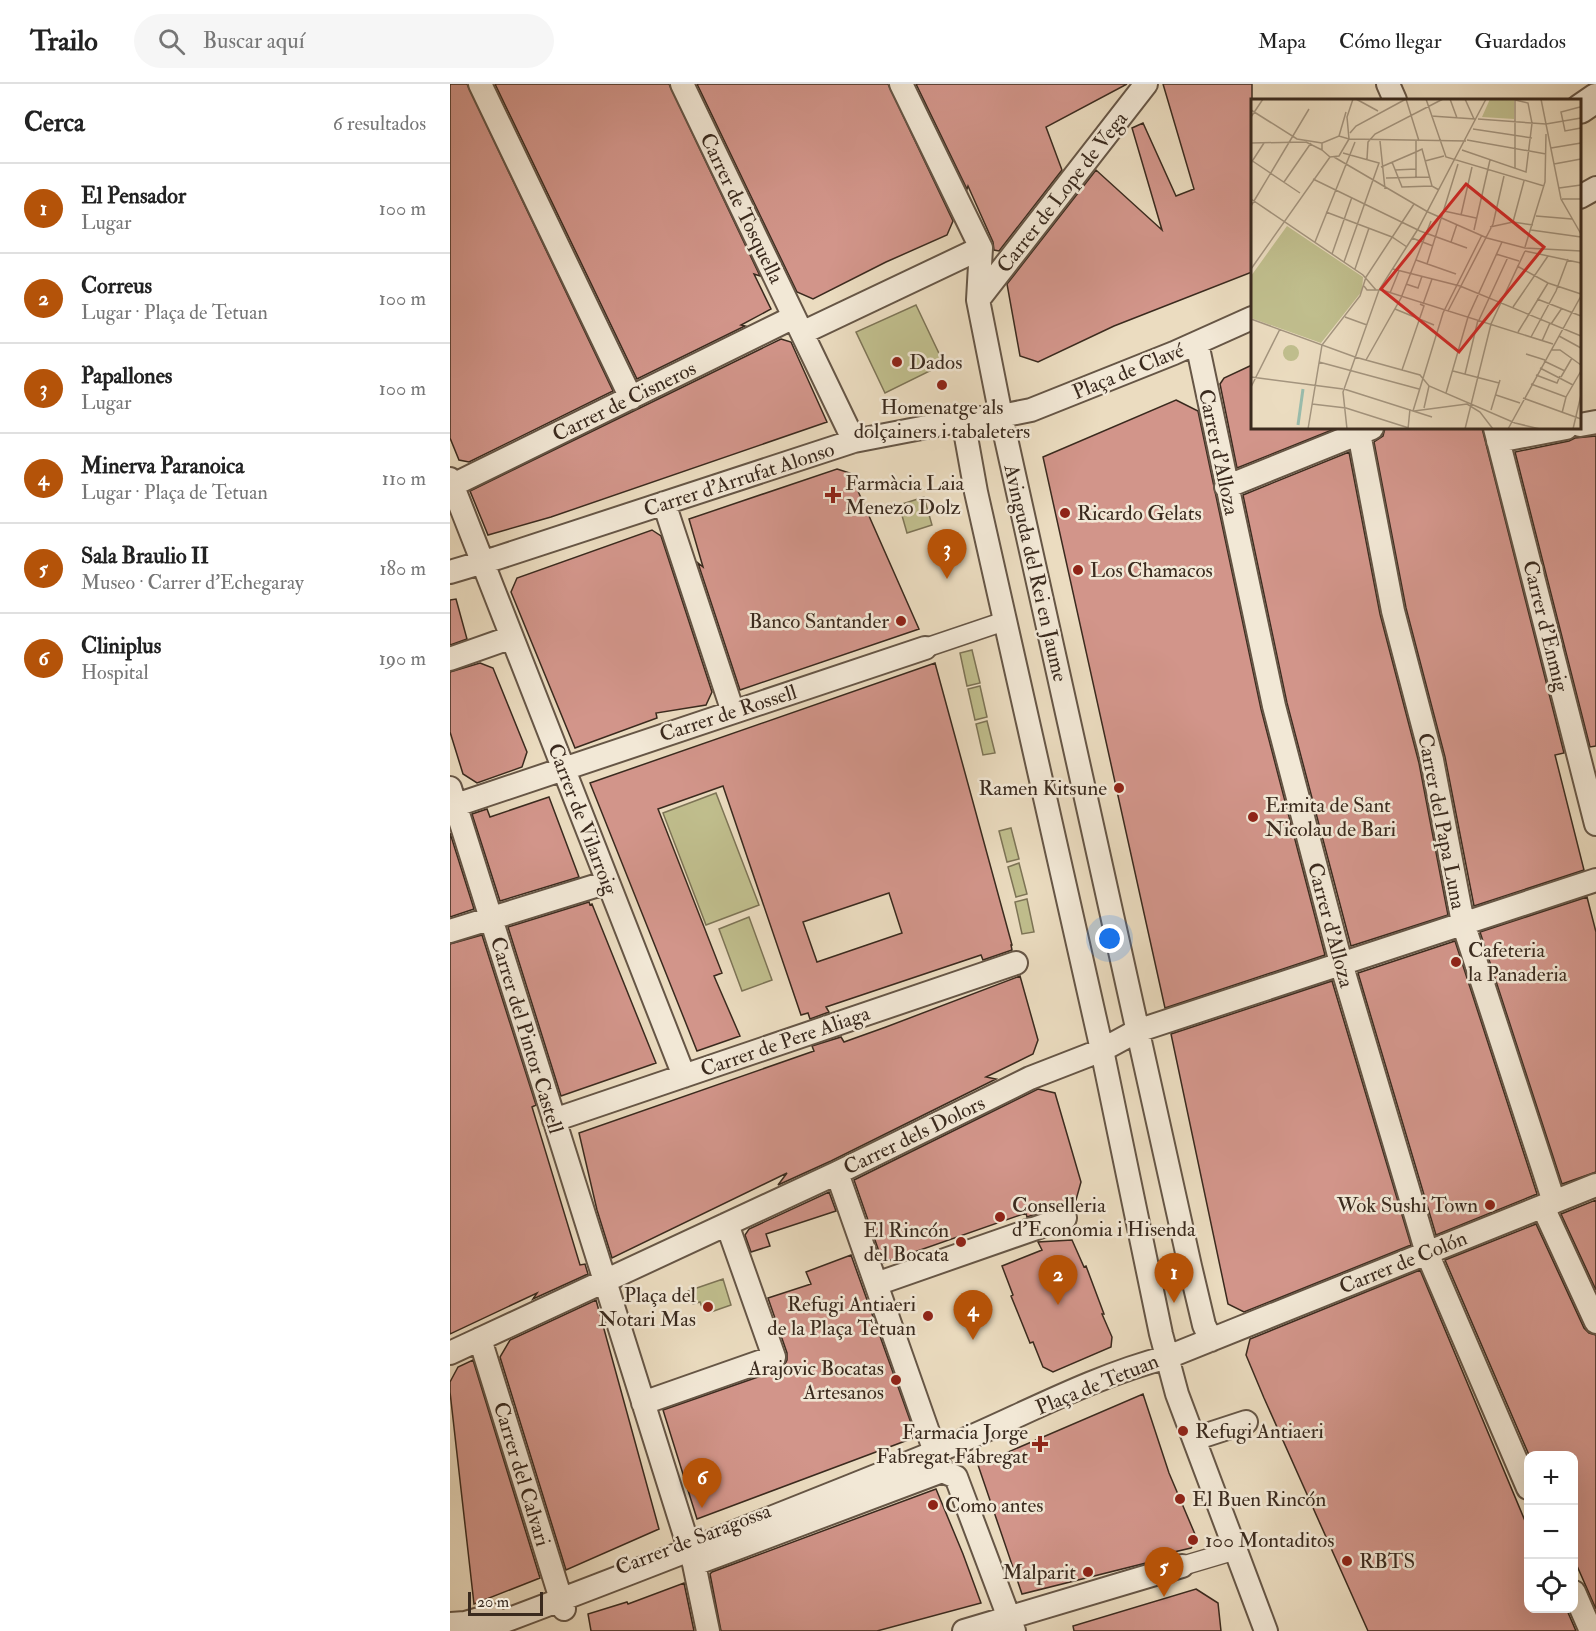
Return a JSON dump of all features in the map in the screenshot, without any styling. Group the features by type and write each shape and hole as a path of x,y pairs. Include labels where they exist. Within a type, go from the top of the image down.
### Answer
{"street":[{"path":"480,84 631,398"},
{"name":"Carrer de Tosquella","path":"682,84 798,325"},
{"path":"854,441 798,325 981,248 901,84"},
{"name":"Carrer de Lope de Vega","path":"978,300 1146,84"},
{"path":"1388,84 1395,99"},
{"path":"1581,109 1596,98"},
{"path":"1581,196 1596,189"},
{"name":"Avinguda del Rei en Jaume","path":"981,248 978,300 1001,416 1190,1266 1204,1325 1211,1340"},
{"name":"Plaça de Clavé","path":"1001,416 1031,410 1197,343 1251,318"},
{"name":"Carrer de Cisneros","path":"451,482 631,398 798,325"},
{"name":"Carrer d'Alloza","path":"1197,343 1274,706 1341,963 1427,1253 1524,1479"},
{"name":"Carrer d'Arrufat Alonso","path":"450,572 854,441 963,420 1001,416"},
{"name":"Avinguda del Rei en Jaume","path":"963,420 1005,621 1102,1050 1167,1358 1177,1394 1266,1631"},
{"path":"1581,425 1596,422"},
{"path":"1497,434 1554,429"},
{"path":"1226,487 1366,430"},
{"name":"Carrer del Papa Luna","path":"1366,430 1393,610 1432,760 1463,923 1548,1204 1596,1322"},
{"name":"Carrer d'Enmig","path":"1497,434 1596,824"},
{"name":"Carrer de Vilarroig","path":"451,482 684,1076"},
{"path":"664,503 733,712"},
{"name":"Carrer de Rossell","path":"452,800 563,768 1005,621"},
{"path":"450,659 512,637"},
{"name":"Carrer del Pintor Castell","path":"452,800 690,1552 708,1631"},
{"path":"1102,1050 1137,1031 1596,880"},
{"path":"450,932 608,882"},
{"name":"Carrer de Pere Aliaga","path":"554,1120 1016,963"},
{"name":"Carrer dels Dolors","path":"727,1224 837,1173 1030,1078 1102,1050"},
{"path":"837,1173 942,1461 1012,1624"},
{"name":"Carrer de Colón","path":"1167,1358 1596,1185"},
{"path":"876,1284 1065,1218"},
{"path":"450,1353 727,1224 774,1357 643,1403"},
{"path":"1149,1272 1169,1275 1190,1266"},
{"name":"Carrer del Calvari","path":"480,1339 561,1601"},
{"name":"Plaça de Tetuan","path":"942,1461 1132,1366 1167,1358"},
{"path":"1194,1439 1245,1422"},
{"name":"Carrer de Saragossa","path":"477,1631 942,1461"},
{"path":"964,1631 1012,1624 1236,1550"},
{"name":"Carrer de Saragossa","path":"450,1624 465,1623 561,1601"},
{"name":"Carrer de Saragossa","path":"506,1631 561,1601"},
{"path":"1578,1601 1591,1631"}],"shaded area":[{"path":"916,305 944,364 885,393 856,332"},
{"path":"924,497 932,525 907,533 899,505"},
{"path":"972,650 980,683 967,686 960,653"},
{"path":"980,686 987,717 975,720 968,689"},
{"path":"987,721 995,753 983,755 976,724"},
{"path":"716,793 759,905 706,925 663,813"},
{"path":"1011,828 1019,859 1007,862 999,831"},
{"path":"1019,863 1027,894 1016,897 1008,867"},
{"path":"1027,899 1034,932 1022,934 1015,902"},
{"path":"749,917 772,980 742,991 719,929"},
{"path":"723,1279 731,1305 708,1313 706,1306 702,1307 700,1302 693,1304 688,1291"}],"building":[{"path":"450,84 467,84 613,391 469,462 459,460 450,438"},
{"path":"495,84 669,84 760,276 754,274 771,309 741,325 745,326 637,379"},
{"path":"697,84 888,84 953,221 947,235 886,262 813,299 797,292"},
{"path":"916,84 1127,84 1046,127 1062,170 999,251 994,250 993,242 968,186 967,189"},
{"path":"1163,84 1252,84 1251,272 1114,326 1038,362 1020,356 1007,284 1096,170 1162,230 1132,128 1143,123 1176,196 1194,189"},
{"path":"781,339 791,342 827,422 551,517 488,535 470,491"},
{"path":"1251,365 1251,429 1334,429 1237,468 1220,384 1224,378"},
{"path":"1176,400 1198,411 1261,709 1325,955 1165,1008 1043,457"},
{"path":"1385,429 1482,429 1564,753 1555,755 1584,870 1474,906 1445,757 1406,608 1374,442 1383,436"},
{"path":"1596,436 1596,746 1590,747 1515,452 1575,438"},
{"path":"1349,452 1380,614 1419,763 1448,915 1351,946 1287,703 1243,495"},
{"path":"837,469 850,473 919,629 740,690 698,563 703,567 689,519"},
{"path":"652,530 661,536 712,692 706,705 656,713 657,718 575,748 511,592 517,578"},
{"path":"456,599 467,639 450,645 450,600"},
{"path":"480,663 493,668 527,752 522,767 477,783 463,774 450,732 450,672"},
{"path":"935,663 1012,950 983,960 981,955 826,1007 829,1012 810,1019 808,1013 801,1015 723,786 658,809 722,973 714,976 740,1036 697,1051 590,783","holes":["889,893 902,933 817,962 803,922"]},
{"path":"549,797 579,877 500,901 472,814 487,809 490,817"},
{"path":"450,833 474,909 450,917"},
{"path":"1587,897 1596,932 1596,1172 1562,1184 1480,932"},
{"path":"589,902 590,905 592,904 656,1063 561,1096 508,927"},
{"path":"482,935 536,1105 532,1107 580,1265 585,1264 588,1274 533,1299 537,1293 450,1334 450,944"},
{"path":"1455,941 1537,1194 1436,1235 1358,973"},
{"path":"1020,976 1038,1040 1033,1054 986,1077 996,1079 831,1161 778,1185 787,1173 612,1258 597,1210 579,1133 814,1051 812,1046 841,1037 844,1042"},
{"path":"1332,981 1411,1245 1244,1312 1228,1304 1171,1034"},
{"path":"1038,1089 1055,1093 1081,1182 1076,1200 1027,1217 1026,1213 883,1263 854,1180"},
{"path":"829,1192 836,1211 766,1234 770,1246 751,1252 745,1235 749,1229"},
{"path":"1596,1200 1596,1290 1561,1214"},
{"path":"1536,1224 1584,1328 1596,1335 1596,1609 1578,1568 1578,1451 1527,1451 1445,1260"},
{"path":"1072,1240 1084,1267 1086,1266 1104,1314 1102,1314 1112,1337 1111,1347 1053,1372 1043,1367 1033,1342 1030,1343 1002,1266 1042,1250 1038,1242"},
{"path":"851,1255 916,1437 697,1519 663,1410 784,1366 787,1353 768,1298 811,1284 806,1272"},
{"path":"1420,1270 1524,1518 1524,1613 1568,1613 1576,1631 1368,1631 1246,1355 1250,1339"},
{"path":"596,1300 659,1529 566,1570 500,1357 510,1340"},
{"path":"473,1360 540,1578 474,1604 450,1392 450,1382 458,1367"},
{"path":"1143,1394 1169,1473 1197,1539 1191,1548 1157,1556 1150,1562 1022,1594 978,1465"},
{"path":"936,1489 981,1603 877,1631 721,1631 710,1574 712,1572"},
{"path":"684,1583 694,1631 591,1631 588,1614 627,1602 628,1604"},
{"path":"1196,1589 1218,1603 1221,1631 1074,1631 1073,1626"}],"place":[{"name":"Dados","path":"897,362"},
{"name":"Homenatge als dolçainers i tabaleters","path":"942,385"},
{"name":"Farmàcia Laia Menezo Dolz","path":"833,495"},
{"name":"Ricardo Gelats","path":"1065,513"},
{"name":"Los Chamacos","path":"1078,570"},
{"name":"Papallones","path":"947,579"},
{"name":"Banco Santander","path":"901,621"},
{"name":"Ramen Kitsune","path":"1119,788"},
{"name":"Ermita de Sant Nicolau de Bari","path":"1253,817"},
{"name":"Cafeteria la Panaderia","path":"1456,962"},
{"name":"Wok Sushi Town","path":"1490,1205"},
{"name":"Conselleria d'Economia i Hisenda","path":"1000,1217"},
{"name":"El Rincón del Bocata","path":"961,1242"},
{"name":"El Pensador","path":"1174,1303"},
{"name":"Correus","path":"1058,1305"},
{"name":"Plaça del Notari Mas","path":"708,1307"},
{"name":"Refugi Antiaeri de la Plaça Tetuan","path":"928,1316"},
{"name":"Minerva Paranoica","path":"973,1340"},
{"name":"Arajovic Bocatas Artesanos","path":"896,1380"},
{"name":"Refugi Antiaeri","path":"1183,1431"},
{"name":"Farmacia Jorge Fabregat Fabregat","path":"1040,1444"},
{"name":"El Buen Rincón","path":"1180,1499"},
{"name":"Como antes","path":"933,1505"},
{"name":"Cliniplus","path":"702,1508"},
{"name":"100 Montaditos","path":"1193,1540"},
{"name":"RBTS","path":"1347,1561"},
{"name":"Malparit","path":"1088,1572"},
{"name":"Sala Braulio II","path":"1164,1597"}]}
